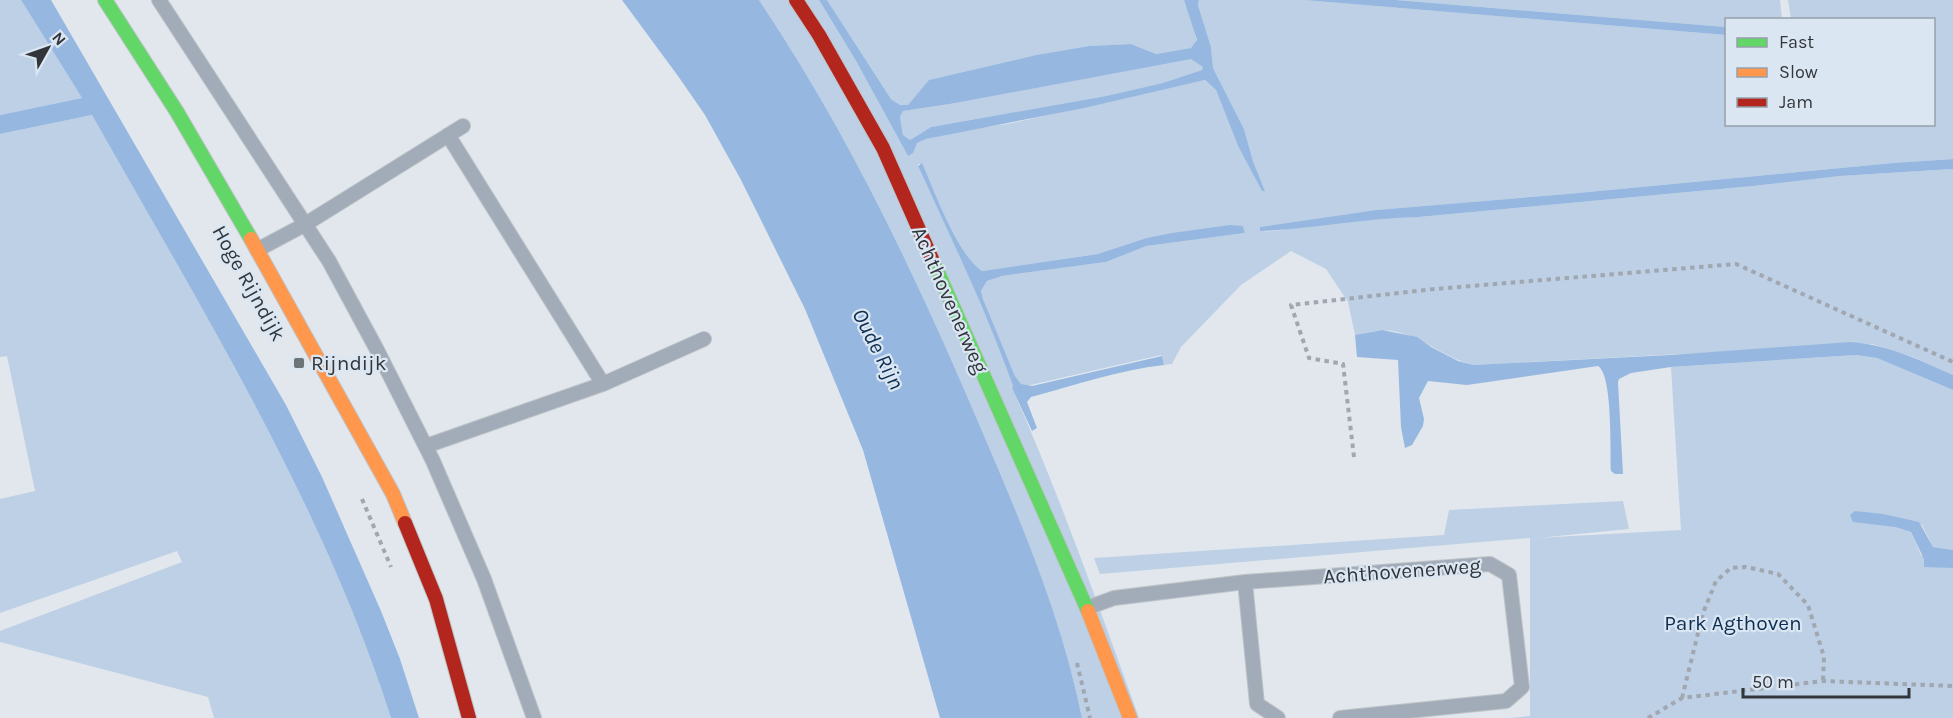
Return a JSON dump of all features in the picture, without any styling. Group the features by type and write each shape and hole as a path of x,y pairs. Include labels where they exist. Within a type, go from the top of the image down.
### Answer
{"street":[{"name":"Hoge Rijndijk","path":"105,0 177,112 393,494 436,599 469,718"},
{"name":"Achthovenerweg","path":"796,0 819,35 883,148 1087,608 1130,718"}],"lane":[{"path":"159,0 328,261 426,446 484,579 534,718"},
{"name":"Hoge Rijndijk","path":"257,250 304,225 463,126"},
{"path":"448,135 603,384"},
{"path":"426,446 603,384 704,339"},
{"name":"Achthovenerweg","path":"1087,608 1114,597 1245,582 1490,564 1509,574 1522,687 1506,701 1341,718"},
{"path":"1245,582 1257,704 1278,718"}],"path":[{"path":"1354,457 1343,364 1309,358 1290,305 1435,289 1736,264 1953,362"},
{"path":"360,493 391,568"},
{"path":"1682,698 1703,613 1716,581 1731,568 1746,567 1778,574 1808,605 1824,657 1824,681"},
{"path":"1648,718 1682,698 1824,681 1953,686"}],"green space":[{"path":"0,0 21,0 82,98 0,115"},
{"path":"759,0 819,0 856,61 908,156 917,143 926,139 1008,124 1205,80 1216,90 1238,146 1263,191 1244,129 1213,68 1211,47 1198,5 1199,0 1304,0 1725,35 1725,126 1935,126 1935,18 1791,18 1788,0 1953,0 1953,159 1376,210 1261,227 1260,231 1354,220 1419,217 1840,176 1953,169 1953,375 1913,357 1872,344 1473,365 1418,339 1395,331 1380,330 1355,335 1348,302 1326,269 1291,251 1241,285 1181,347 1172,364 1164,365 1161,355 1026,386 1021,384 1015,376 983,299 981,291 987,281 1002,276 1106,262 1145,246 1245,233 1243,226 1098,254 982,271 973,263 955,237 922,164 918,164 1000,349 1012,388 1063,511 1139,718 1082,718 1064,644 1040,572 958,375 881,210 792,51"},
{"path":"827,0 1184,0 1197,42 1191,48 1156,54 1131,44 1089,46 1036,55 930,80 908,105 900,105 891,99"},
{"path":"1396,0 1780,0 1782,18 1725,18 1725,27"},
{"path":"1191,58 1203,67 1202,70 1164,83 1106,96 931,127 910,140 903,135 900,117 903,111"},
{"path":"92,115 217,335 296,484 363,638 391,718 214,718 208,697 0,642 0,631 182,562 177,551 0,613 0,499 35,491 7,356 0,357 0,134"},
{"name":"Park Agthoven","path":"1856,355 1877,358 1953,390 1953,550 1933,547 1922,525 1895,527 1911,532 1921,555 1953,562 1953,718 1509,718 1530,716 1530,538 1100,574 1094,558 1444,535 1449,510 1623,501 1629,529 1537,538 1681,530 1671,367"}],"water":[{"path":"21,0 51,0 286,405 322,477 381,611 400,659 419,718 391,718 363,639 296,485 217,335 92,115 0,134 0,115 82,98"},
{"name":"Oude Rijn","path":"622,0 759,0 792,51 881,210 958,375 1012,501 1039,572 1064,644 1082,718 940,718 863,450 805,309 741,180 705,115"},
{"path":"819,0 827,0 891,99 900,105 908,105 929,80 1036,55 1089,46 1131,44 1156,54 1191,48 1197,40 1184,0 1199,0 1198,5 1211,47 1213,68 1244,129 1265,191 1262,191 1238,146 1216,90 1205,80 1084,108 926,139 917,143 913,153 908,156 856,61","holes":["1191,59 1203,67 1202,70 1163,83 1106,96 931,127 910,140 903,135 900,117 903,111"]},
{"path":"1304,0 1396,0 1725,27 1725,35"},
{"path":"1953,159 1953,169 1840,176 1260,231 1260,227 1376,210"},
{"path":"922,163 955,237 973,263 982,271 1098,254 1147,238 1172,233 1230,225 1243,226 1245,233 1146,246 1106,262 1002,276 987,281 981,291 983,299 1015,376 1021,384 1032,386 1162,356 1164,365 1114,374 1031,397 1027,402 1037,428 1032,431 1012,388 1003,358 980,302 918,166"},
{"path":"1382,330 1417,337 1458,361 1473,365 1670,355 1851,342 1891,350 1953,375 1953,390 1877,358 1856,355 1671,367 1631,373 1619,379 1618,382 1623,474 1615,474 1611,471 1610,414 1606,383 1603,372 1598,366 1467,385 1428,381 1419,398 1424,419 1423,426 1412,445 1405,448 1401,427 1398,360 1357,357 1355,335"},
{"path":"1855,511 1919,522 1933,547 1953,550 1953,568 1924,567 1924,559 1911,532 1895,527 1853,522 1850,515"}],"traffic: fast":[{"path":"105,0 177,112 251,239"},
{"path":"932,259 1088,611"}],"traffic: slow":[{"path":"251,239 393,494 405,523"},
{"path":"1088,611 1130,718"}],"traffic: jam":[{"path":"796,0 819,35 883,148 932,259"},
{"path":"405,523 436,599 469,718"}],"place":[{"name":"Rijndijk","path":"299,363"}]}
